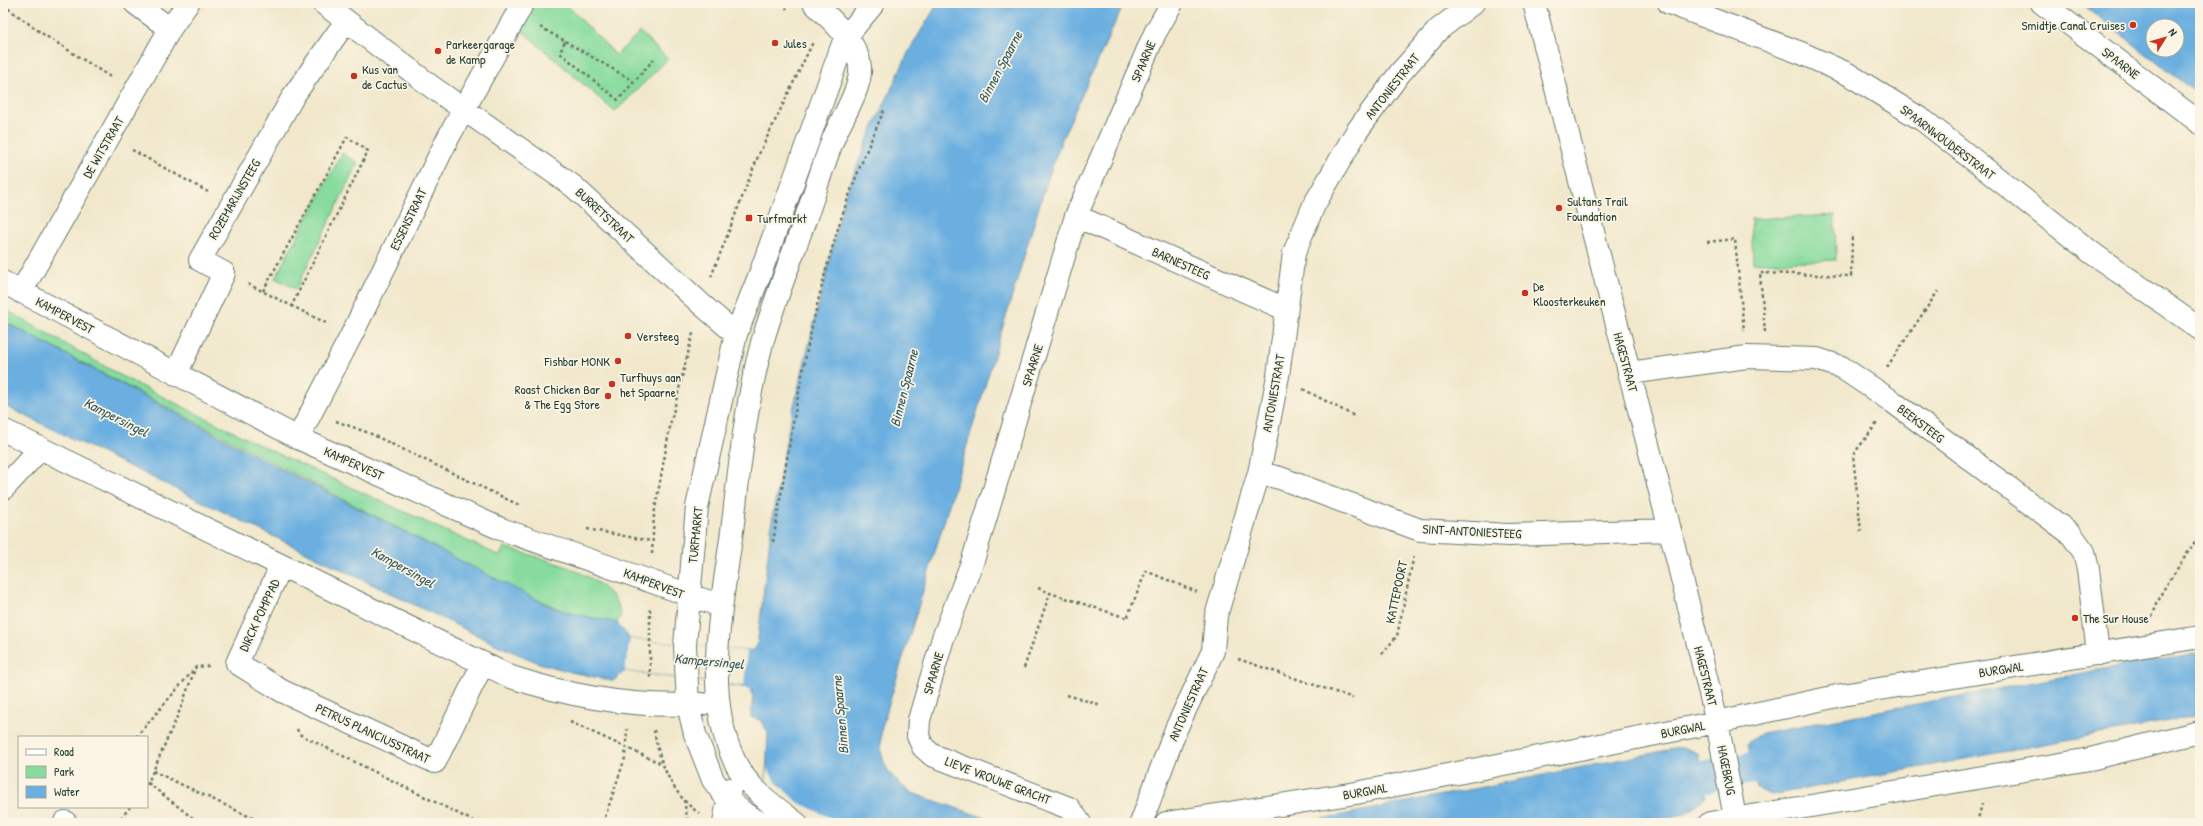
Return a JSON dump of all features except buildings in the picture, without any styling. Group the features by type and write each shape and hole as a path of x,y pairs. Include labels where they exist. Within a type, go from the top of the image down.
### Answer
{"street":[{"path":"135,3 170,29"},
{"name":"DE WITSTRAAT","path":"12,287 109,137 170,29 188,3"},
{"name":"BURRETSTRAAT","path":"323,3 464,110 573,186 736,334"},
{"path":"796,823 765,800 745,778 736,765 722,726 718,693 718,648 721,606 743,433 762,343 833,139 860,79 860,67 857,52 814,3"},
{"path":"845,38 874,3"},
{"name":"SPAARNE","path":"918,736 919,720 943,638 973,560 1076,216 1155,33 1172,3"},
{"name":"ANTONIESTRAAT","path":"1141,823 1176,729 1213,651 1216,616 1258,472 1278,376 1285,309 1294,253 1314,205 1357,131 1400,73 1438,30 1473,3"},
{"name":"HAGESTRAAT","path":"1534,3 1670,530 1717,722"},
{"name":"SPAARNWOUDERSTRAAT","path":"1669,3 1801,53 1855,78 1924,121 2092,253 2200,329"},
{"name":"SPAARNE","path":"2042,3 2200,123"},
{"name":"ESSENSTRAAT","path":"298,438 351,336 448,138 520,9"},
{"name":"ROZEMARIJNSTEEG","path":"224,273 200,260 294,95 346,21"},
{"name":"TURFMARKT","path":"761,823 745,814 727,799 713,780 694,734 688,705 685,645 697,508 736,334 760,274 845,38"},
{"name":"BARNESTEEG","path":"1076,216 1285,309"},
{"path":"176,374 224,273"},
{"name":"KAMPERVEST","path":"12,287 298,438 501,529 651,581 690,597 721,606"},
{"name":"BEEKSTEEG","path":"1629,373 1757,358 1817,359 1841,367 1893,402 2071,534 2084,552 2088,569 2098,654"},
{"path":"3,430 511,677 540,686 627,703 688,705 718,693"},
{"path":"3,489 40,449"},
{"name":"SINT-ANTONIESTEEG","path":"1258,472 1280,478 1420,530 1508,535 1670,530"},
{"name":"DIRCK POMPPAD","path":"236,663 281,566"},
{"name":"BURGWAL","path":"1166,823 1356,793 1717,722 1842,695 2200,637"},
{"name":"PETRUS PLANCIUSSTRAAT","path":"236,663 282,691 435,762 483,663"},
{"name":"HAGEBRUG","path":"1717,722 1726,760 1736,821"},
{"path":"1710,823 1736,821 2090,759 2200,732"},
{"name":"LIEVE VROUWE GRACHT","path":"918,736 923,747 932,755 1069,808 1080,823"},
{"path":"724,823 727,799 736,765"}],"path":[{"path":"3,5 43,34 134,92"},
{"path":"520,9 565,41 633,81"},
{"path":"565,41 560,53 618,100 633,81 654,60"},
{"path":"773,542 805,364 834,241 870,141 885,108"},
{"path":"109,137 231,204"},
{"path":"263,291 347,137 368,151 292,305"},
{"path":"1757,358 1760,273 1851,276 1852,234"},
{"path":"1707,242 1735,239 1757,358"},
{"path":"224,273 292,305 351,336"},
{"path":"1872,388 1938,291"},
{"path":"1278,376 1356,417"},
{"path":"1861,532 1853,455 1893,402"},
{"name":"KATTEPOORT","path":"1382,654 1397,636 1420,530"},
{"path":"2154,644 2152,615 2162,592 2200,534"},
{"path":"1038,588 1127,618 1146,571 1220,602"},
{"path":"1024,668 1050,593"},
{"path":"649,641 649,674"},
{"path":"1213,651 1353,698"},
{"path":"137,736 196,667 236,663"},
{"path":"148,782 180,710 196,667"},
{"path":"282,691 299,734 477,823"},
{"path":"1067,695 1101,705"},
{"path":"603,823 628,749 627,703"},
{"path":"563,719 662,764 684,799 688,823"},
{"path":"153,771 263,823"},
{"path":"148,785 199,823"},
{"path":"117,823 129,808"}],"green space":[{"path":"534,3 565,3 616,55 640,32 668,59 615,112 520,29"},
{"path":"342,153 358,163 296,289 275,278"},
{"path":"1835,215 1836,260 1753,263 1751,219"},
{"path":"3,308 127,379 268,449 500,556 504,547 577,571 602,586 614,598 621,615 617,623 566,612 520,592 3,321"}],"water":[{"path":"938,3 1124,3 1062,139 1045,187 882,727 881,749 885,765 895,779 903,786 912,793 1000,823 764,823 768,732 760,720 751,717 753,694 749,688 625,671 613,681 539,663 497,645 3,405 3,321 262,459 547,605 566,612 617,623 630,639 747,651 753,650 757,646 773,513 789,426 844,199 866,143 910,49"},
{"path":"2081,3 2200,3 2200,96 2151,58 2185,58 2185,18 2145,18 2145,53"},
{"path":"2200,654 2200,715 1772,795 1756,789 1748,743 1762,733 2125,665"},
{"path":"1683,747 1698,753 1706,797 1685,814 1638,823 1302,823"}],"pier":[{"path":"630,639 747,651 744,686 625,671"},
{"path":"767,768 775,781 797,802 842,823 764,823"}],"waterway":[{"path":"1660,785 1795,760"}],"place":[{"name":"Smidtje Canal Cruises","path":"2133,25"},
{"name":"Jules","path":"775,43"},
{"name":"Parkeergarage de Kamp","path":"438,51"},
{"name":"Kus van de Cactus","path":"354,76"},
{"name":"Sultans Trail Foundation","path":"1559,208"},
{"name":"Turfmarkt","path":"749,218"},
{"name":"De Kloosterkeuken","path":"1525,293"},
{"name":"Versteeg","path":"628,336"},
{"name":"Fishbar MONK","path":"618,361"},
{"name":"Turfhuys aan het Spaarne","path":"612,384"},
{"name":"Roast Chicken Bar & The Egg Store","path":"608,396"},
{"name":"The Sur House","path":"2075,618"}],"water label":[{"name":"Binnen Spaarne","path":"1000,67"},
{"name":"Binnen Spaarne","path":"904,388"},
{"name":"Kampersingel","path":"116,417"},
{"name":"Kampersingel","path":"403,567"},
{"name":"Kampersingel","path":"709,661"},
{"name":"Binnen Spaarne","path":"840,715"}]}
